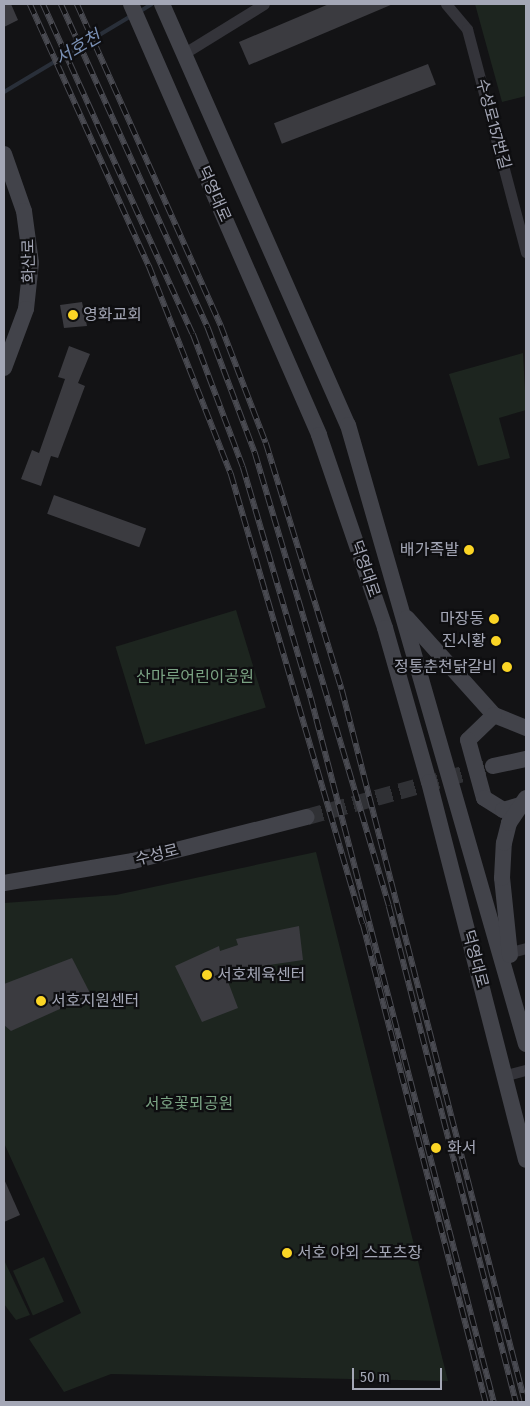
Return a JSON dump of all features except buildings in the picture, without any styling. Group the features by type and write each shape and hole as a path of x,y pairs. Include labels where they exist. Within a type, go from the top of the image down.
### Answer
{"main road":[{"name":"덕영대로","path":"132,4 319,435 385,628 416,737 526,1160"},
{"name":"덕영대로","path":"162,4 348,425 402,612 506,953 510,982 526,1044"},
{"name":"화산로","path":"4,154 9,182 30,241 30,286 4,368"},
{"path":"402,612 494,715 526,728"},
{"path":"494,715 468,740 484,798 503,810 523,801"},
{"path":"493,766 526,758"},
{"path":"506,953 502,878 504,843 523,801"},
{"name":"수성로","path":"4,883 132,861 307,817"}],"street":[{"path":"181,50 264,4"},
{"name":"수성로157번길","path":"446,4 468,29 526,252"},
{"path":"506,953 526,948"},
{"path":"503,1076 526,1070"}],"green space":[{"path":"475,4 526,4 526,96 502,102"},
{"path":"523,353 526,410 499,418 510,458 478,466 449,374"},
{"name":"산마루어린이공원","path":"236,610 266,708 145,744 116,647"},
{"name":"서호꽃뫼공원","path":"316,852 448,1381 111,1374 64,1392 29,1339 81,1313 4,1143 4,903 116,895"},
{"path":"44,1257 64,1302 33,1316 13,1271"},
{"path":"4,1260 30,1315 16,1320 4,1304"}],"waterway":[{"name":"서호천","path":"139,12 152,4"},
{"name":"서호천","path":"4,92 131,16"}],"tunnel":[{"path":"307,817 489,767"}],"railway":[{"path":"30,4 149,266 231,474 363,924 486,1402"},
{"path":"43,4 193,334 243,467 311,698 494,1402"},
{"path":"61,4 208,328 255,453 389,906 516,1402"},
{"path":"77,4 221,326 266,443 342,690 525,1402"}],"place":[{"name":"영화교회","path":"73,315"},
{"name":"배가족발","path":"469,550"},
{"name":"마장동","path":"494,619"},
{"name":"진시황","path":"496,641"},
{"name":"정통춘천닭갈비","path":"507,667"},
{"name":"서호체육센터","path":"207,975"},
{"name":"서호지원센터","path":"41,1001"},
{"name":"화서","path":"436,1148"},
{"name":"서호 야외 스포츠장","path":"287,1253"}]}
